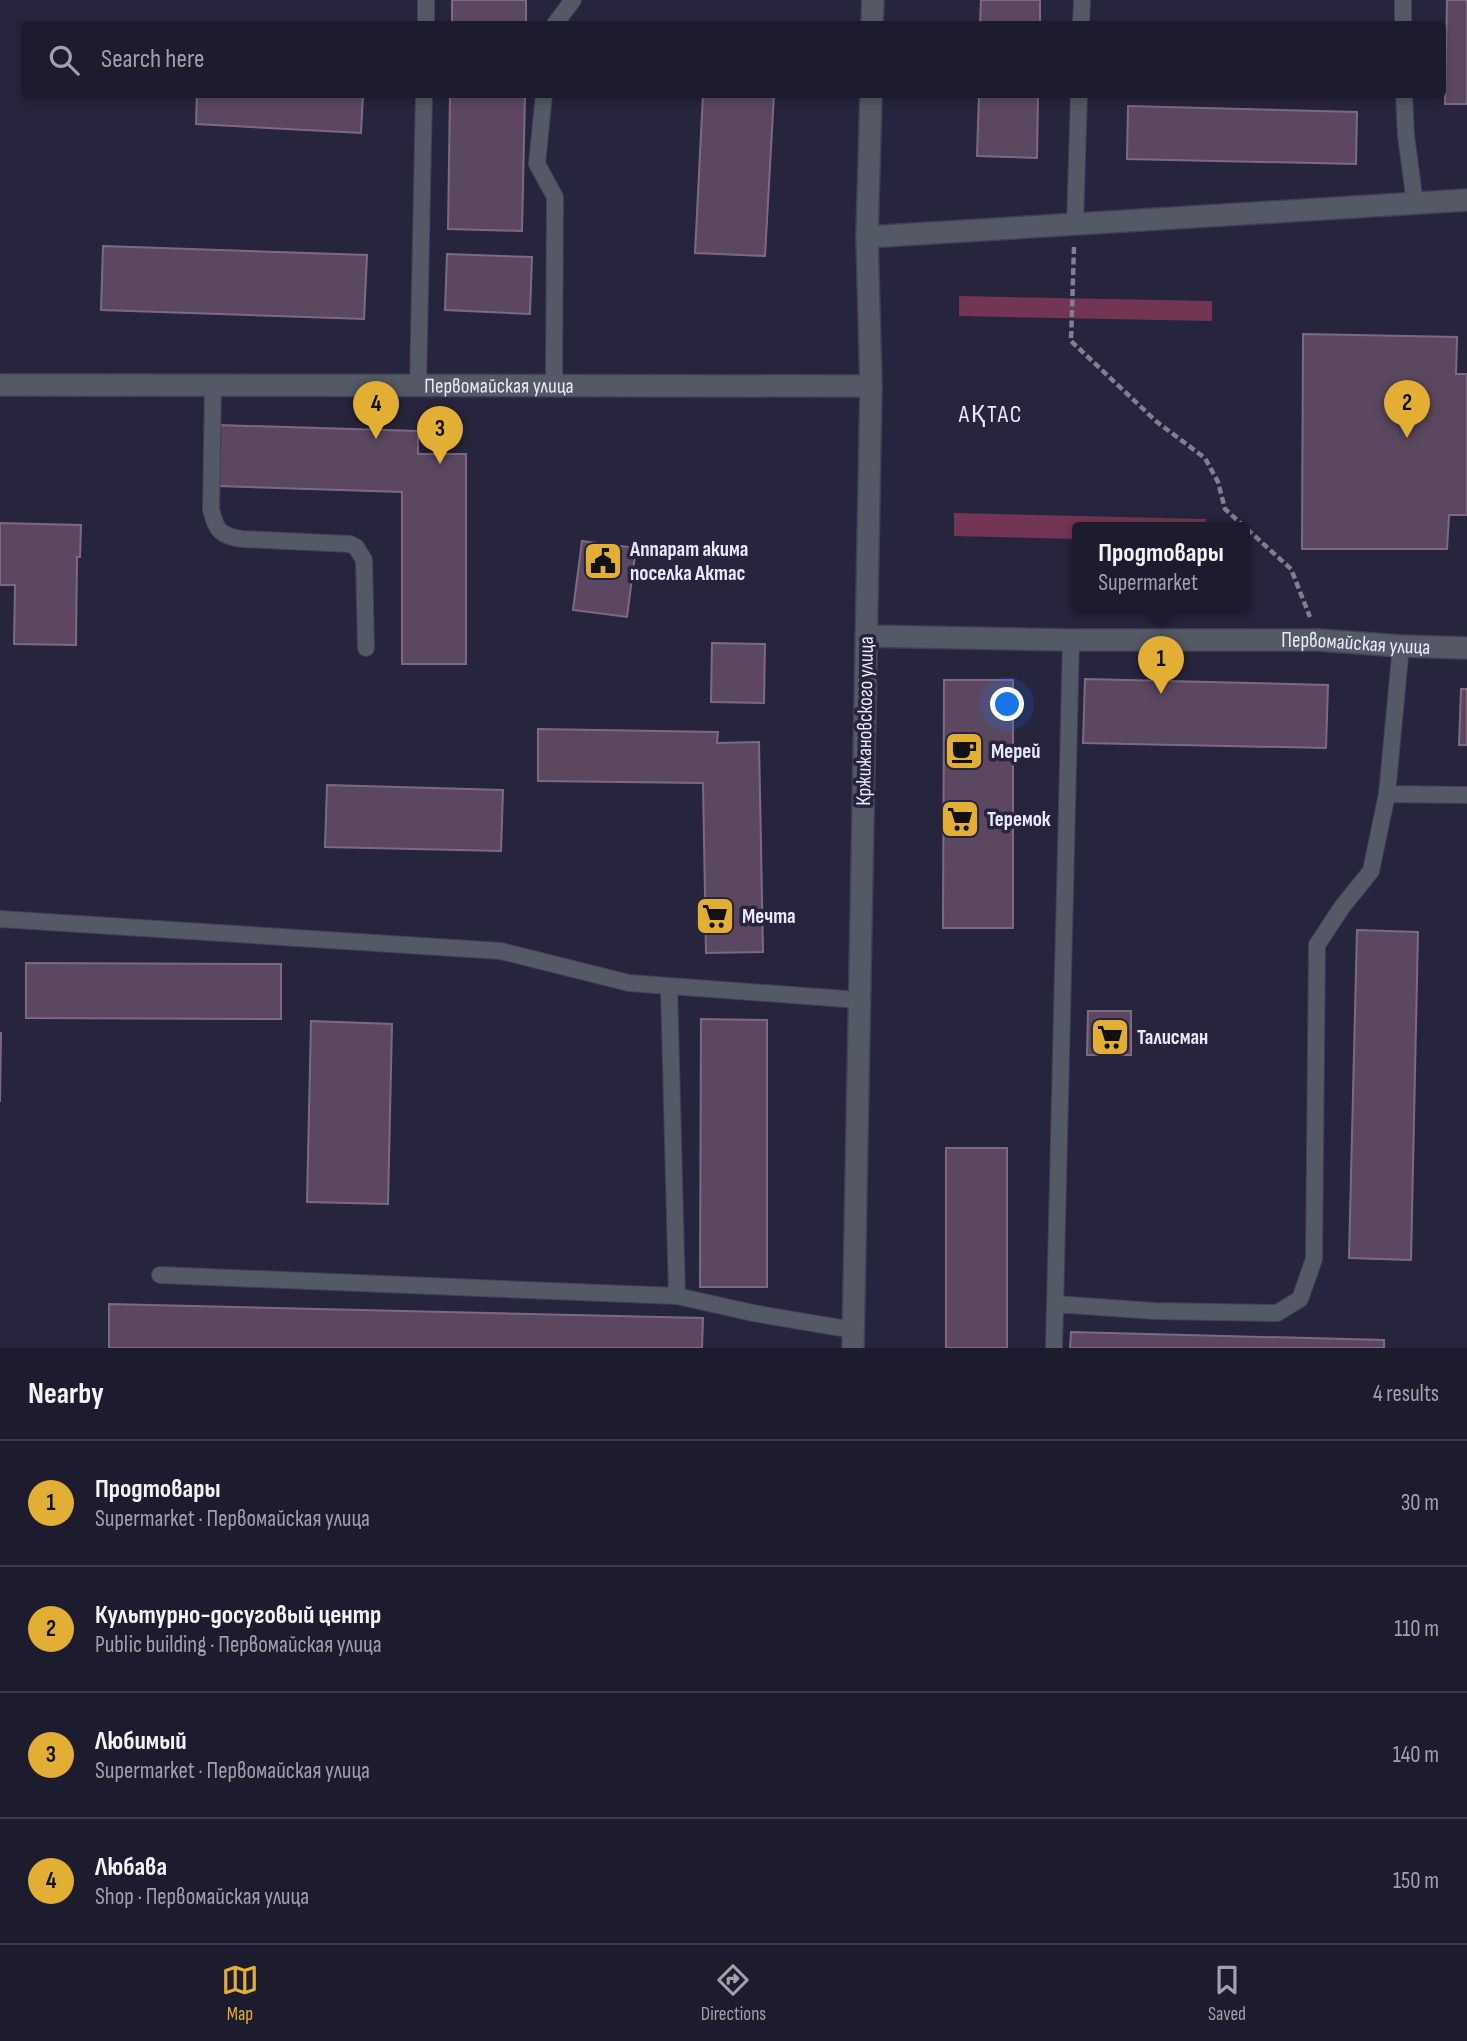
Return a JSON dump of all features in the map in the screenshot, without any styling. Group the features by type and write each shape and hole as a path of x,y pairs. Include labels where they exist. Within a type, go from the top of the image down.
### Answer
{"street":[{"path":"873,0 873,21"},
{"name":"Кржижановского улица","path":"853,1339 871,386 867,237 871,98"},
{"path":"867,237 1467,200"},
{"name":"Первомайская улица","path":"0,385 871,386"},
{"name":"Первомайская улица","path":"866,636 1071,640 1319,640 1467,648"}],"lane":[{"path":"426,0 426,21"},
{"path":"557,21 573,0"},
{"path":"1081,21 1082,0"},
{"path":"1402,21 1403,0"},
{"path":"418,385 424,98"},
{"path":"544,98 537,164 555,197 554,386"},
{"path":"1075,224 1079,98"},
{"path":"1404,98 1415,203"},
{"path":"213,385 211,510 215,527 225,536 242,540 350,544 356,547 364,560 366,648"},
{"path":"1054,1348 1071,640"},
{"path":"1056,1304 1154,1311 1277,1313 1300,1298 1314,1259 1317,945 1342,907 1371,872 1387,794 1401,646"},
{"path":"1387,794 1467,795"},
{"path":"0,919 501,951 629,983 859,1000"},
{"path":"669,986 677,1296"},
{"path":"160,1275 677,1296 853,1339"}],"path":[{"path":"1075,224 1072,341 1157,422 1205,458 1218,482 1225,509 1239,522"},
{"path":"1250,532 1291,569 1319,640"}],"shaded area":[{"path":"959,296 1212,301 1212,321 959,316"},
{"path":"954,513 1206,519 1206,522 1072,522 1072,539 954,536"}],"building":[{"path":"452,0 526,0 526,21 452,21"},
{"path":"981,0 1040,0 1040,21 980,21"},
{"path":"1447,0 1467,0 1467,104 1445,104"},
{"path":"197,98 363,98 361,133 196,124"},
{"path":"450,98 525,98 522,231 448,229"},
{"path":"703,98 774,98 765,256 695,253"},
{"path":"979,98 1038,98 1037,158 977,156"},
{"path":"1128,106 1357,112 1356,164 1127,159"},
{"path":"103,246 367,255 364,319 101,310"},
{"path":"447,254 532,257 530,314 445,310"},
{"path":"1303,334 1457,337 1456,374 1467,374 1467,515 1449,515 1447,549 1302,549"},
{"path":"218,425 418,431 418,454 466,454 466,664 402,664 402,492 217,486"},
{"path":"0,523 81,525 80,557 77,557 76,645 14,644 15,585 0,585"},
{"path":"582,541 636,548 627,617 573,610"},
{"path":"712,643 765,644 764,703 711,702"},
{"path":"1085,679 1328,685 1326,748 1083,743"},
{"path":"944,680 1013,680 1013,928 943,928"},
{"path":"1461,689 1467,689 1467,745 1459,745"},
{"path":"538,729 718,732 717,743 759,742 763,952 706,953 703,783 538,781"},
{"path":"327,785 503,790 501,851 325,847"},
{"path":"1357,930 1418,932 1411,1260 1349,1258"},
{"path":"26,963 281,964 281,1019 26,1018"},
{"path":"1088,1011 1131,1011 1131,1055 1087,1055"},
{"path":"701,1019 767,1020 767,1287 700,1287"},
{"path":"311,1021 392,1024 388,1204 307,1202"},
{"path":"0,1033 1,1033 0,1102"},
{"path":"946,1148 1007,1148 1007,1348 946,1348"},
{"path":"109,1304 703,1318 702,1348 109,1348"},
{"path":"1071,1332 1384,1340 1384,1348 1070,1348"}],"place":[{"name":"Культурно-досуговый центр","path":"1407,438"},
{"name":"Любава","path":"376,439"},
{"name":"Любимый","path":"440,464"},
{"name":"Аппарат акима поселка Актас","path":"603,561"},
{"name":"Продтовары","path":"1161,694"},
{"name":"Мерей","path":"964,751"},
{"name":"Теремок","path":"960,819"},
{"name":"Мечта","path":"715,916"},
{"name":"Талисман","path":"1110,1037"}],"district":[{"name":"АҚТАС","path":"991,414"}]}
